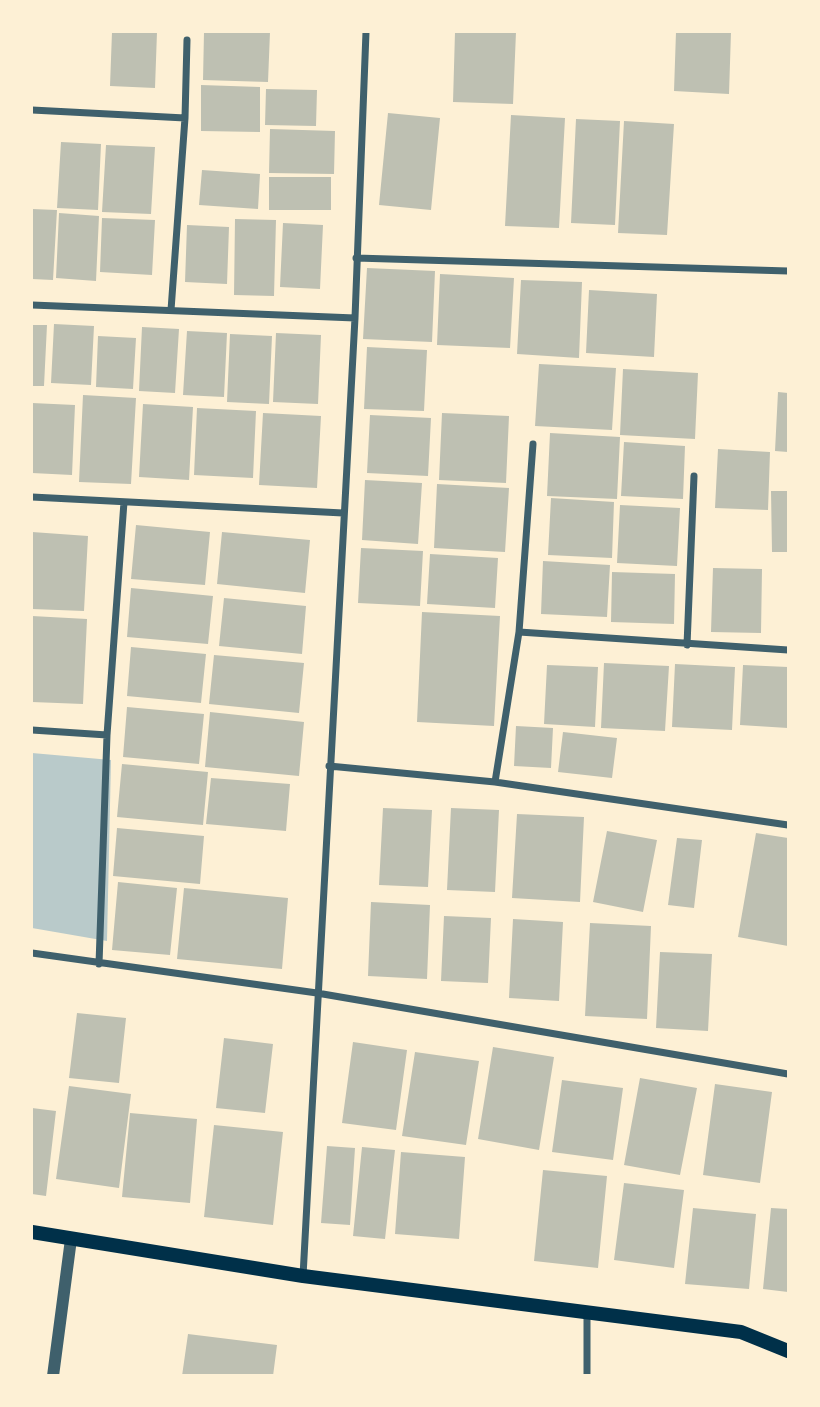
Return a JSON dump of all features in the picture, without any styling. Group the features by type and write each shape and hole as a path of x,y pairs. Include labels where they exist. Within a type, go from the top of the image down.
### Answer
{"main road":[{"path":"32,1232 303,1276 741,1332 789,1351"}],"street":[{"path":"303,1276 342,513 355,318 366,32"},
{"path":"171,310 185,118 187,40"},
{"path":"32,110 185,118"},
{"path":"356,258 789,271"},
{"path":"32,305 355,318"},
{"path":"495,782 519,632 533,444"},
{"path":"687,645 694,476"},
{"path":"32,497 342,513"},
{"path":"99,964 107,735 124,502"},
{"path":"519,632 789,650"},
{"path":"32,730 107,735"},
{"path":"329,766 495,782 789,825"},
{"path":"32,953 317,993 789,1073"},
{"path":"53,1376 71,1239"},
{"path":"587,1311 587,1376"}],"shaded area":[{"path":"32,753 111,760 107,941 32,928"}],"building":[{"path":"112,32 157,32 155,88 110,86"},
{"path":"204,32 270,32 268,82 203,80"},
{"path":"455,32 516,32 513,104 453,102"},
{"path":"676,32 731,32 729,94 674,91"},
{"path":"201,85 260,87 260,132 201,131"},
{"path":"266,89 317,90 316,126 265,125"},
{"path":"388,113 440,118 431,210 379,205"},
{"path":"511,115 565,118 559,228 505,226"},
{"path":"576,119 620,121 615,225 571,223"},
{"path":"624,121 674,124 667,235 618,233"},
{"path":"270,129 335,131 334,174 269,173"},
{"path":"61,142 101,144 98,210 57,208"},
{"path":"106,145 155,147 151,214 102,212"},
{"path":"202,170 260,174 258,209 199,205"},
{"path":"269,177 331,177 331,210 269,210"},
{"path":"32,209 57,210 53,280 32,279"},
{"path":"59,213 99,216 96,281 56,278"},
{"path":"102,218 155,220 152,275 100,272"},
{"path":"235,219 276,220 274,296 234,295"},
{"path":"283,223 323,225 320,289 280,287"},
{"path":"187,225 229,227 227,284 185,282"},
{"path":"367,268 435,271 432,342 363,339"},
{"path":"440,274 514,278 510,348 437,345"},
{"path":"521,280 582,282 579,358 517,354"},
{"path":"589,290 657,294 654,357 586,353"},
{"path":"54,324 94,326 91,385 51,383"},
{"path":"32,325 47,325 44,386 32,386"},
{"path":"142,327 179,329 175,393 139,391"},
{"path":"187,331 227,333 224,397 183,395"},
{"path":"276,333 321,335 318,404 273,402"},
{"path":"230,334 272,336 269,404 227,402"},
{"path":"98,336 136,338 133,389 96,387"},
{"path":"367,347 427,350 424,411 364,409"},
{"path":"539,364 616,368 612,430 535,426"},
{"path":"623,369 698,373 695,439 620,435"},
{"path":"778,392 788,393 788,452 775,451"},
{"path":"83,395 136,398 131,484 79,482"},
{"path":"32,403 75,405 72,475 32,473"},
{"path":"143,404 193,407 189,480 139,477"},
{"path":"197,408 256,411 253,478 194,475"},
{"path":"263,413 321,416 317,488 259,485"},
{"path":"442,413 509,416 506,483 439,480"},
{"path":"370,415 431,418 428,476 367,473"},
{"path":"550,433 620,437 617,499 547,496"},
{"path":"624,442 685,446 683,499 621,496"},
{"path":"718,449 770,452 768,510 715,508"},
{"path":"365,480 422,483 418,544 362,540"},
{"path":"437,484 509,488 505,552 434,548"},
{"path":"771,491 788,491 788,552 772,552"},
{"path":"551,498 614,502 612,558 548,555"},
{"path":"620,505 680,508 677,566 617,563"},
{"path":"136,525 210,532 205,585 131,579"},
{"path":"32,532 88,536 84,611 32,609"},
{"path":"222,532 310,540 305,593 217,584"},
{"path":"361,548 423,551 420,606 358,603"},
{"path":"430,554 498,558 495,608 427,604"},
{"path":"543,561 610,565 607,617 541,614"},
{"path":"713,568 762,569 761,633 711,632"},
{"path":"612,572 675,574 674,624 611,622"},
{"path":"131,588 213,596 208,644 127,637"},
{"path":"224,598 306,606 302,654 219,646"},
{"path":"422,612 500,616 494,726 417,722"},
{"path":"32,616 87,619 83,704 32,702"},
{"path":"131,647 206,654 201,703 127,696"},
{"path":"214,655 304,663 299,713 209,704"},
{"path":"604,663 669,666 665,731 601,728"},
{"path":"675,664 735,667 732,730 672,727"},
{"path":"547,665 598,667 595,727 544,724"},
{"path":"743,665 788,667 788,728 740,725"},
{"path":"127,707 204,714 199,764 123,757"},
{"path":"210,712 304,722 299,776 205,767"},
{"path":"516,726 553,728 551,768 514,766"},
{"path":"563,732 617,738 612,778 558,772"},
{"path":"122,764 208,772 203,825 117,817"},
{"path":"211,778 290,784 286,831 206,824"},
{"path":"383,808 432,810 428,887 379,885"},
{"path":"451,808 499,810 495,892 447,890"},
{"path":"517,814 584,817 580,902 512,898"},
{"path":"117,828 204,836 200,884 113,876"},
{"path":"607,831 657,840 643,912 593,902"},
{"path":"756,833 788,838 788,946 738,937"},
{"path":"677,838 702,840 694,908 668,905"},
{"path":"118,882 177,888 170,955 112,950"},
{"path":"184,888 288,898 282,969 177,959"},
{"path":"371,902 430,905 427,979 368,976"},
{"path":"444,916 491,918 488,983 441,981"},
{"path":"513,919 563,922 559,1001 509,998"},
{"path":"590,923 651,926 647,1019 585,1016"},
{"path":"660,952 712,954 708,1031 656,1028"},
{"path":"77,1013 126,1018 119,1083 69,1078"},
{"path":"224,1038 273,1044 265,1113 216,1108"},
{"path":"353,1042 407,1050 396,1130 342,1123"},
{"path":"493,1047 554,1057 539,1150 478,1139"},
{"path":"415,1052 479,1061 466,1145 402,1136"},
{"path":"640,1078 697,1088 680,1175 624,1165"},
{"path":"562,1080 623,1088 613,1160 552,1152"},
{"path":"715,1084 772,1092 760,1183 703,1175"},
{"path":"69,1086 131,1094 119,1188 56,1179"},
{"path":"32,1108 56,1111 46,1196 32,1194"},
{"path":"130,1113 197,1119 190,1203 122,1197"},
{"path":"214,1125 283,1132 273,1225 204,1217"},
{"path":"327,1146 355,1148 350,1225 321,1223"},
{"path":"362,1147 395,1150 385,1239 353,1236"},
{"path":"401,1152 465,1157 459,1239 395,1234"},
{"path":"543,1170 607,1176 598,1268 534,1261"},
{"path":"624,1183 684,1190 674,1268 614,1260"},
{"path":"693,1208 756,1214 749,1289 685,1284"},
{"path":"771,1208 788,1209 788,1292 763,1289"},
{"path":"188,1334 277,1345 273,1376 182,1376"}]}
